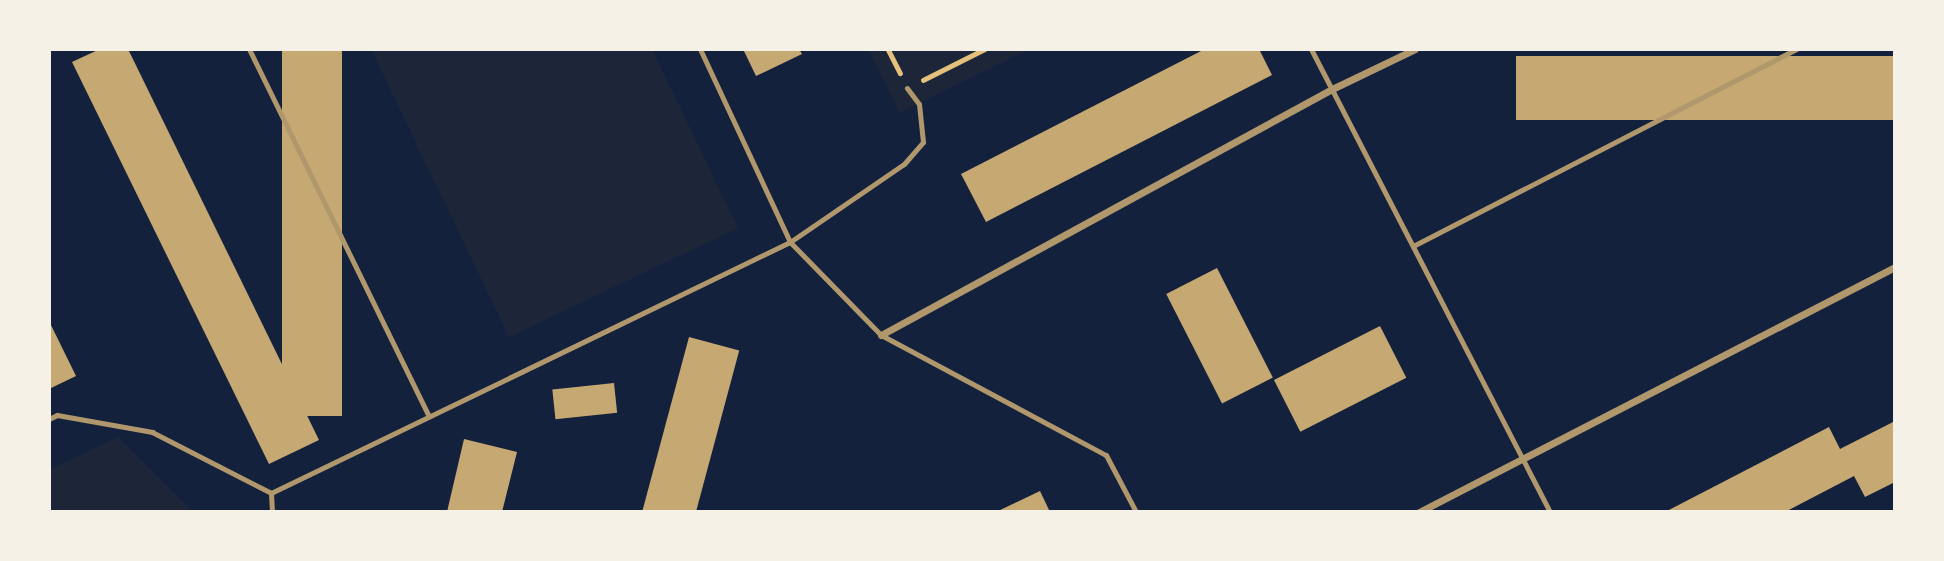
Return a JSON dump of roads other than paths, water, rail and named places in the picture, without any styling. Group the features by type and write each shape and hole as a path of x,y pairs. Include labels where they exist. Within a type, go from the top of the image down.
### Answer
{"street":[{"path":"881,335 1332,89 1415,49"},
{"path":"1419,512 1895,267"}],"lane":[{"path":"249,49 429,416"},
{"path":"700,49 790,242 881,335 1106,454 1136,512"},
{"path":"1311,49 1550,512"},
{"path":"1413,246 1796,49"},
{"path":"271,492 790,242 904,164 923,142 919,104 907,88"},
{"path":"49,419 57,415 152,432 271,492"},
{"path":"271,492 272,512"}]}
